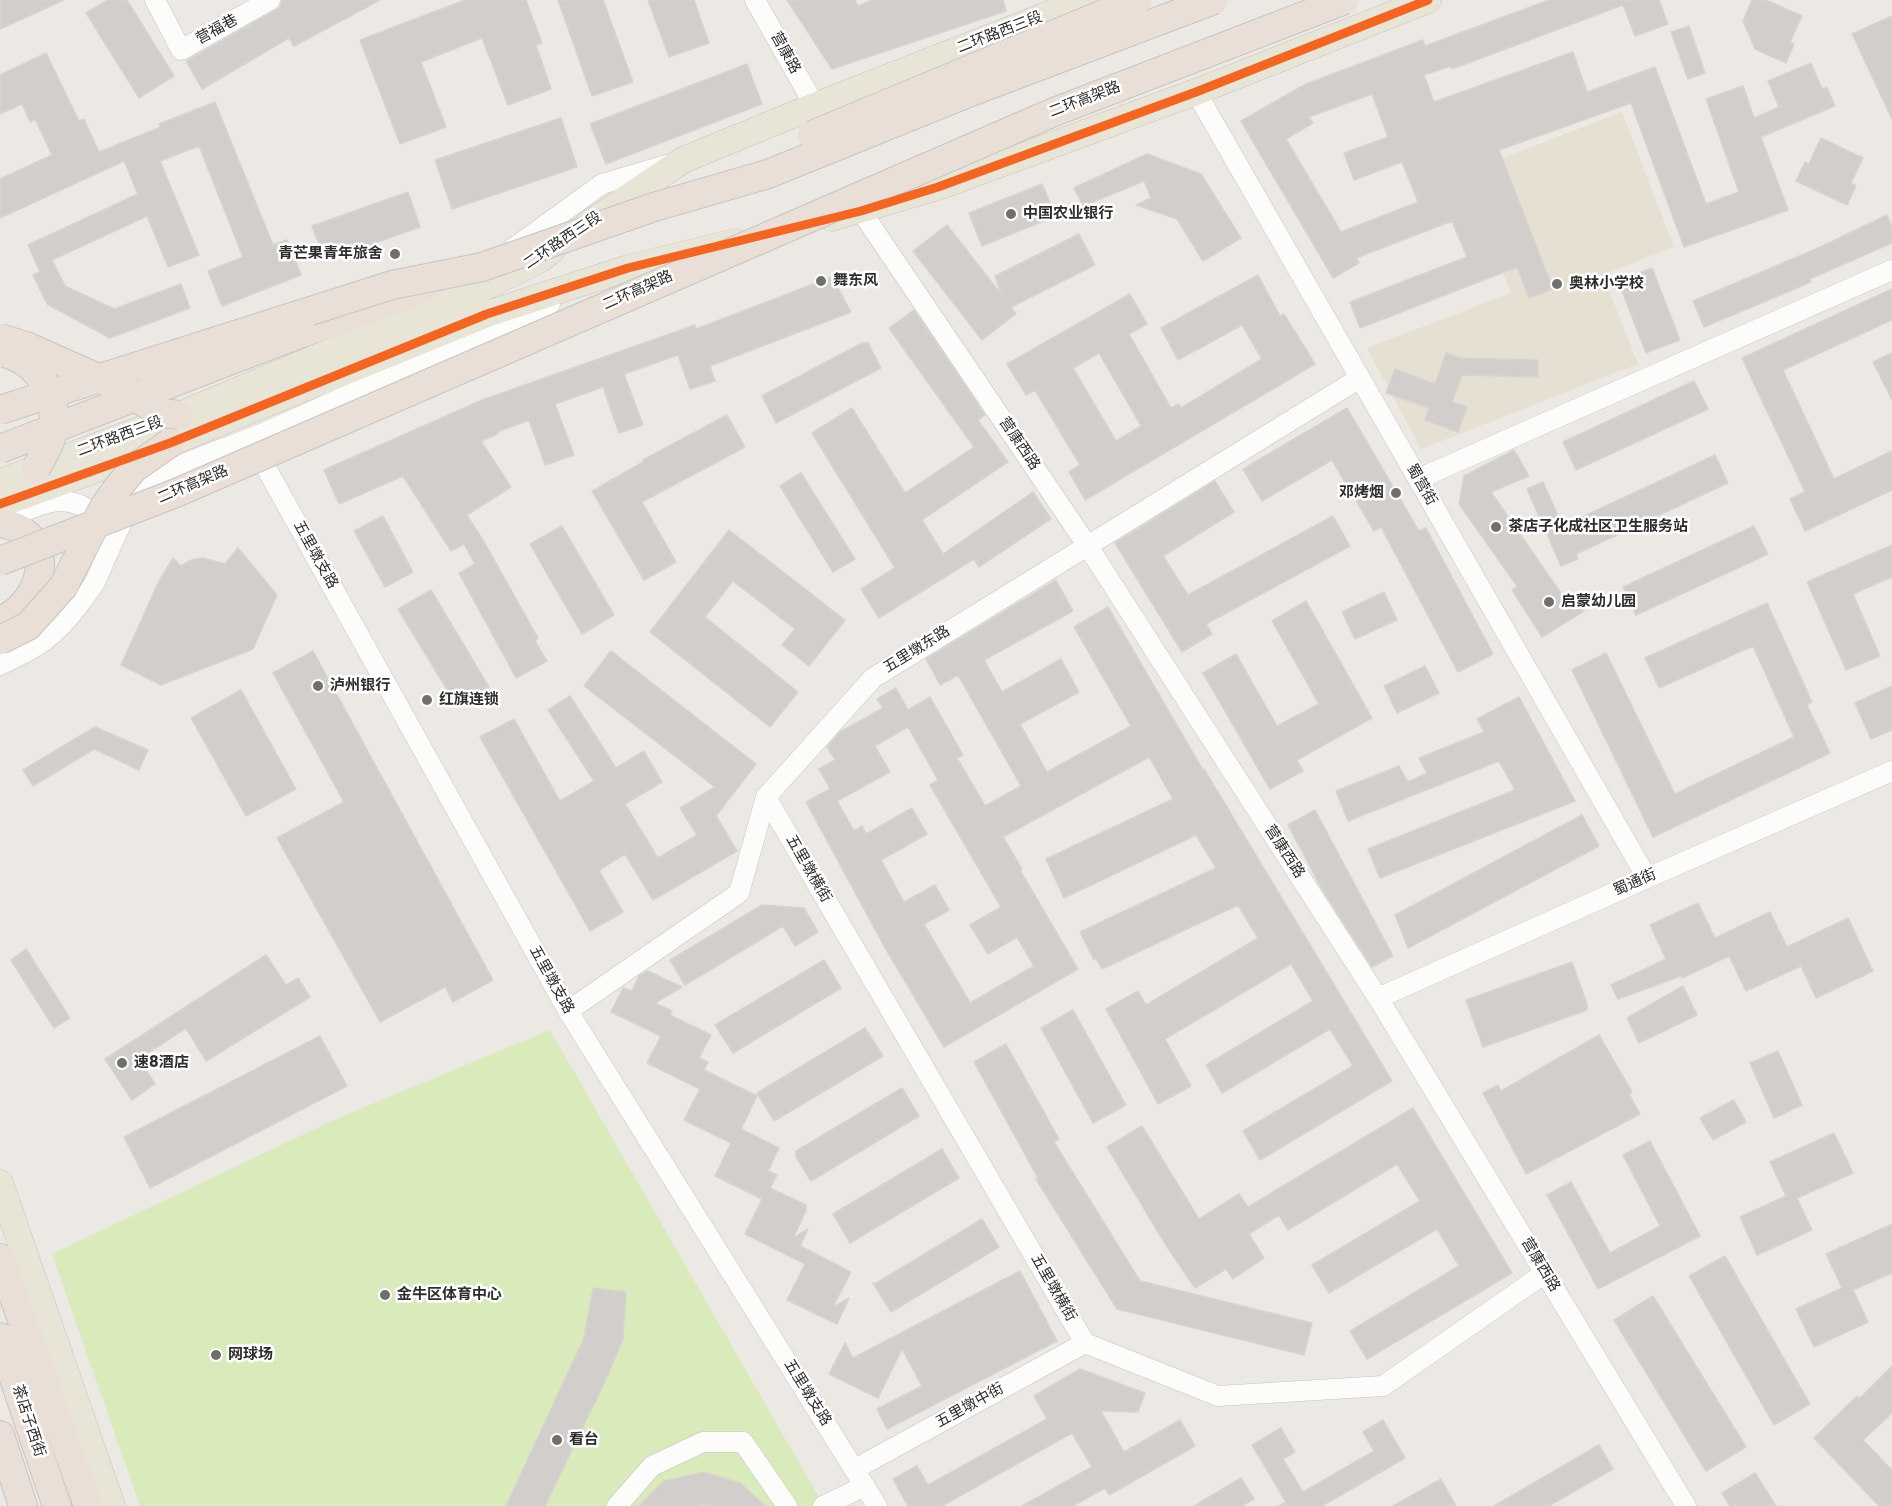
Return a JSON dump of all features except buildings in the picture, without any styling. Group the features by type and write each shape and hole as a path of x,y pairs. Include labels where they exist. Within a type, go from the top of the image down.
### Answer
{"highway":[{"path":"0,449 262,347 485,277 654,207 730,170 1137,0"},
{"path":"654,207 768,174 963,95 1214,0"},
{"name":"二环高架路","path":"0,561 176,493 1054,112 1345,0"},
{"path":"0,409 392,285 485,277"},
{"path":"0,338 26,346 116,386 162,413 179,415"},
{"path":"0,351 20,357 34,368 49,391 53,412 51,437 36,468"},
{"path":"0,640 28,626 63,587 104,507 116,490 133,469 170,443"},
{"path":"0,579 176,493"},
{"path":"0,522 12,525 34,544 40,556 41,569 38,582 31,593 12,616 0,621"},
{"path":"1,1259 88,1506"},
{"name":"茶店子西街","path":"0,1336 57,1506"},
{"path":"0,1435 23,1506"}],"main road":[{"name":"二环路西三段","path":"0,482 179,415 485,277 541,259 598,217 683,160 1085,0"},
{"name":"二环路西三段","path":"0,504 170,443 487,314 628,268 861,211 938,187 1196,92 1428,0"},
{"path":"0,1183 112,1506"}],"street":[{"name":"营福巷","path":"155,0 181,50 270,0"},
{"name":"营康路","path":"755,0 807,92 812,107"},
{"name":"蜀营街","path":"1196,92 1647,878"},
{"path":"0,409 148,372 513,248 602,184 683,160"},
{"name":"营康西路","path":"861,211 1087,545 1378,998 1686,1506"},
{"path":"0,666 34,649 56,633 95,582 119,528 149,484 193,460 250,439 628,268"},
{"path":"1418,479 1892,270"},
{"name":"五里墩东路","path":"568,1011 739,893 766,797 873,678 1360,378"},
{"name":"五里墩支路","path":"250,439 568,1011 877,1506"},
{"path":"0,522 43,504 65,501 79,505 119,528"},
{"name":"蜀通街","path":"1378,998 1892,771"},
{"name":"五里墩横街","path":"766,797 1085,1343"},
{"path":"1085,1343 1218,1396 1383,1386 1545,1273"},
{"name":"五里墩中街","path":"855,1469 1085,1343"},
{"path":"617,1506 652,1466 703,1442 743,1442 787,1506"},
{"path":"823,1506 865,1486"}],"shaded area":[{"name":"奥林小学校","path":"1622,112 1674,247 1603,275 1638,364 1421,449 1367,348 1511,293 1464,173"}],"green space":[{"name":"金牛区体育中心","path":"550,1030 824,1506 140,1506 52,1254 338,1118"}],"transit line":[{"path":"0,504 170,443 487,314 628,268 861,211 938,187 1196,92 1428,0"}],"place":[{"name":"中国农业银行","path":"1011,214"},
{"name":"青芒果青年旅舍","path":"395,254"},
{"name":"舞东风","path":"821,281"},
{"name":"奥林小学校","path":"1557,284"},
{"name":"邓烤烟","path":"1396,493"},
{"name":"茶店子化成社区卫生服务站","path":"1496,527"},
{"name":"启蒙幼儿园","path":"1549,602"},
{"name":"泸州银行","path":"318,686"},
{"name":"红旗连锁","path":"427,700"},
{"name":"速8酒店","path":"122,1063"},
{"name":"金牛区体育中心","path":"385,1295"},
{"name":"网球场","path":"216,1355"},
{"name":"看台","path":"557,1440"}]}
